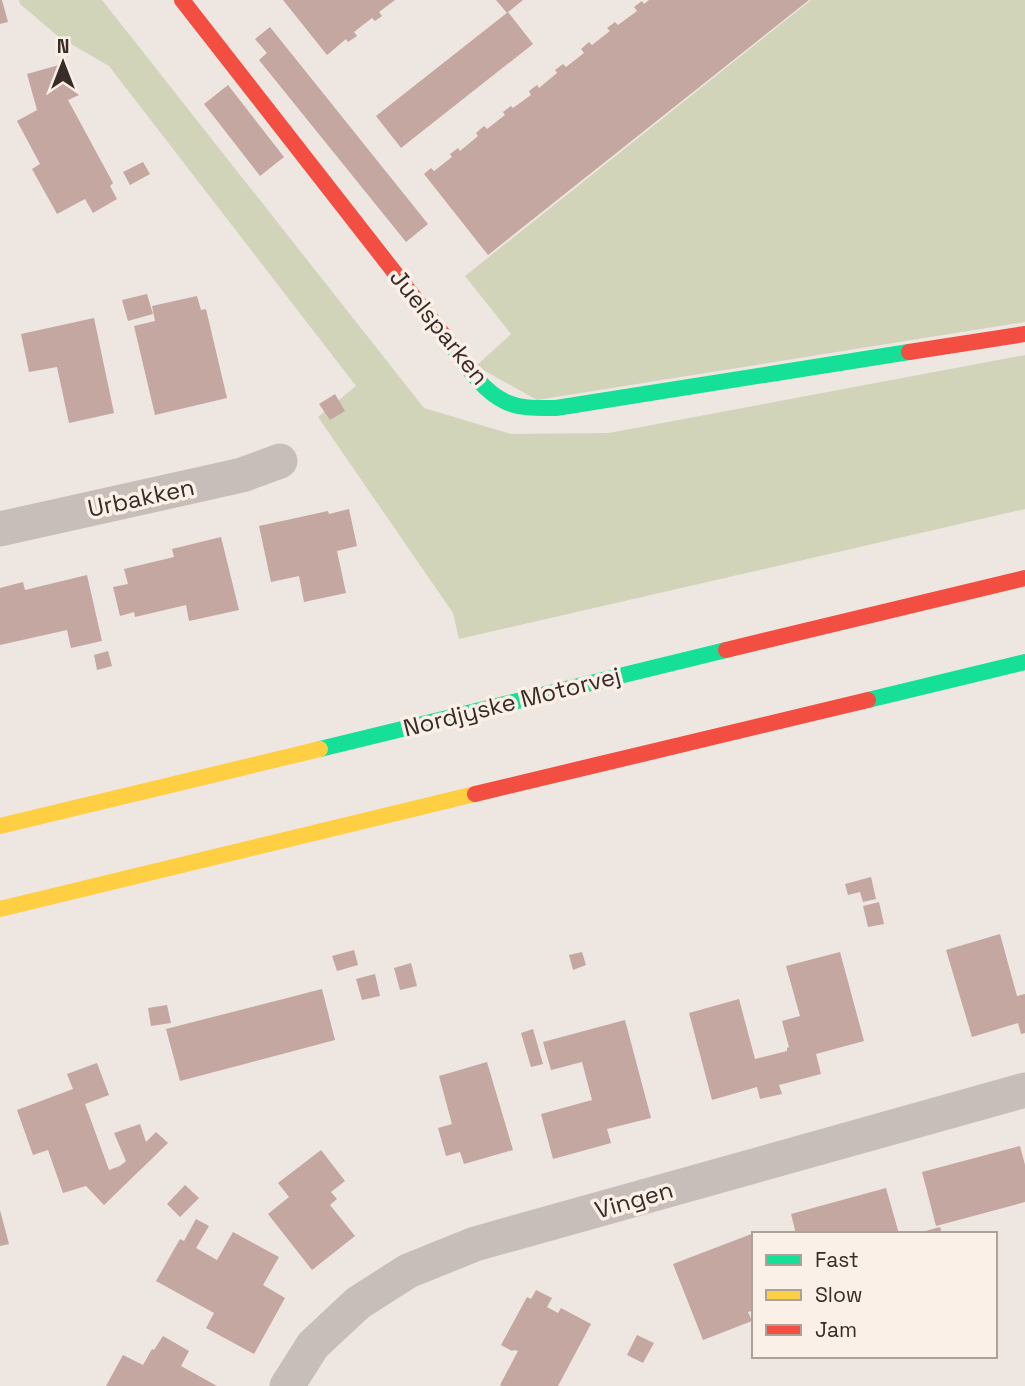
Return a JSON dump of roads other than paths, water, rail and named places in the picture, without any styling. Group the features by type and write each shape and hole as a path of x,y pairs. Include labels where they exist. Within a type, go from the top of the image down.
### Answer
{"main road":[{"name":"Juelsparken","path":"183,0 483,386 506,402 529,408 556,408 1025,334"},
{"name":"Nordjyske Motorvej","path":"0,826 1025,578"},
{"path":"0,909 1025,662"}],"street":[{"name":"Urbakken","path":"0,529 242,475 279,461"},
{"name":"Vingen","path":"287,1386 313,1345 358,1303 408,1271 475,1244 1025,1090"}]}
